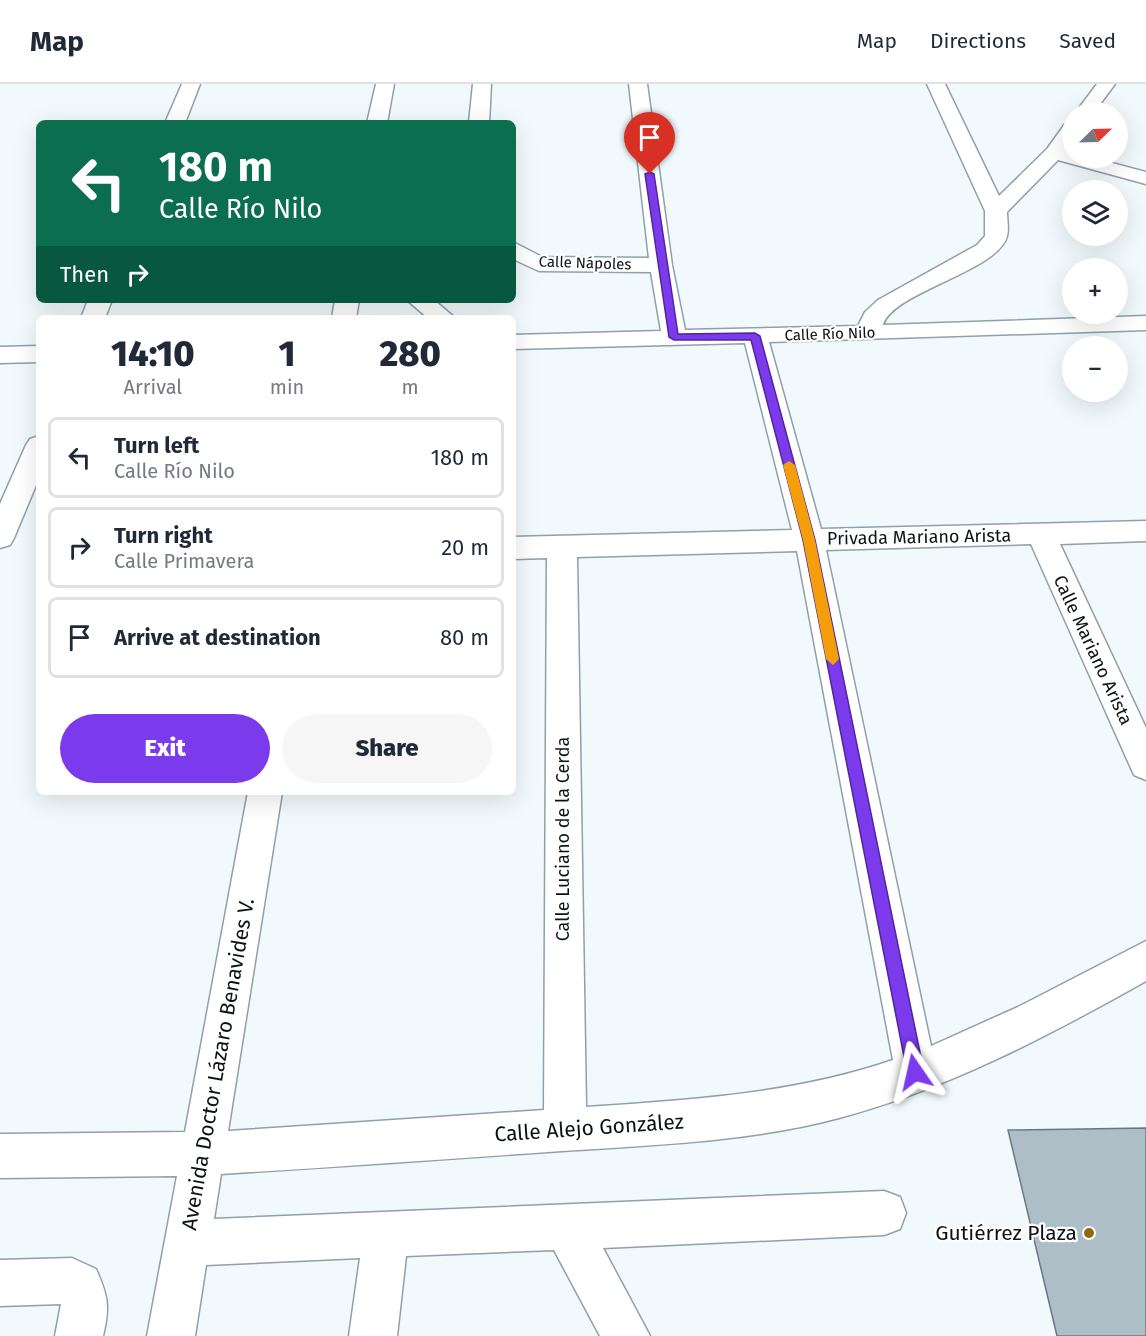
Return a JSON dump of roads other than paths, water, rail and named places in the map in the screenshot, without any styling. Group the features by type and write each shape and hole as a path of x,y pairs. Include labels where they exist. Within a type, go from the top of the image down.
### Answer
{"street":[{"path":"176,120 191,84"},
{"path":"378,120 385,84"},
{"path":"479,120 482,84"},
{"path":"638,84 661,265 674,337"},
{"path":"1092,102 1106,84"},
{"path":"868,333 873,317 886,305 992,245 996,237 996,212 947,89"},
{"path":"996,212 1062,142"},
{"path":"1054,153 1146,178"},
{"name":"Calle Nápoles","path":"516,251 539,264 661,265"},
{"path":"423,303 438,315"},
{"name":"Calle Río Nilo","path":"516,342 1112,326 1146,322"},
{"path":"755,336 809,540 915,1072"},
{"path":"0,355 36,354"},
{"path":"0,538 36,453"},
{"name":"Privada Mariano Arista","path":"516,548 1146,531"},
{"name":"Calle Mariano Arista","path":"1041,534 1146,765"},
{"name":"Calle Luciano de la Cerda","path":"562,548 565,1130"},
{"name":"Avenida Doctor Lázaro Benavides V.","path":"171,1336 263,795"},
{"name":"Calle Alejo González","path":"0,1156 202,1154 695,1121 770,1112 841,1097 915,1072 1041,1018 1146,960"},
{"path":"186,1243 884,1213"},
{"path":"566,1227 626,1336"},
{"path":"374,1336 386,1233"},
{"path":"0,1283 72,1281 80,1285 86,1309 79,1336"}],"place":[{"name":"Gutiérrez Plaza","path":"1089,1233"}]}
